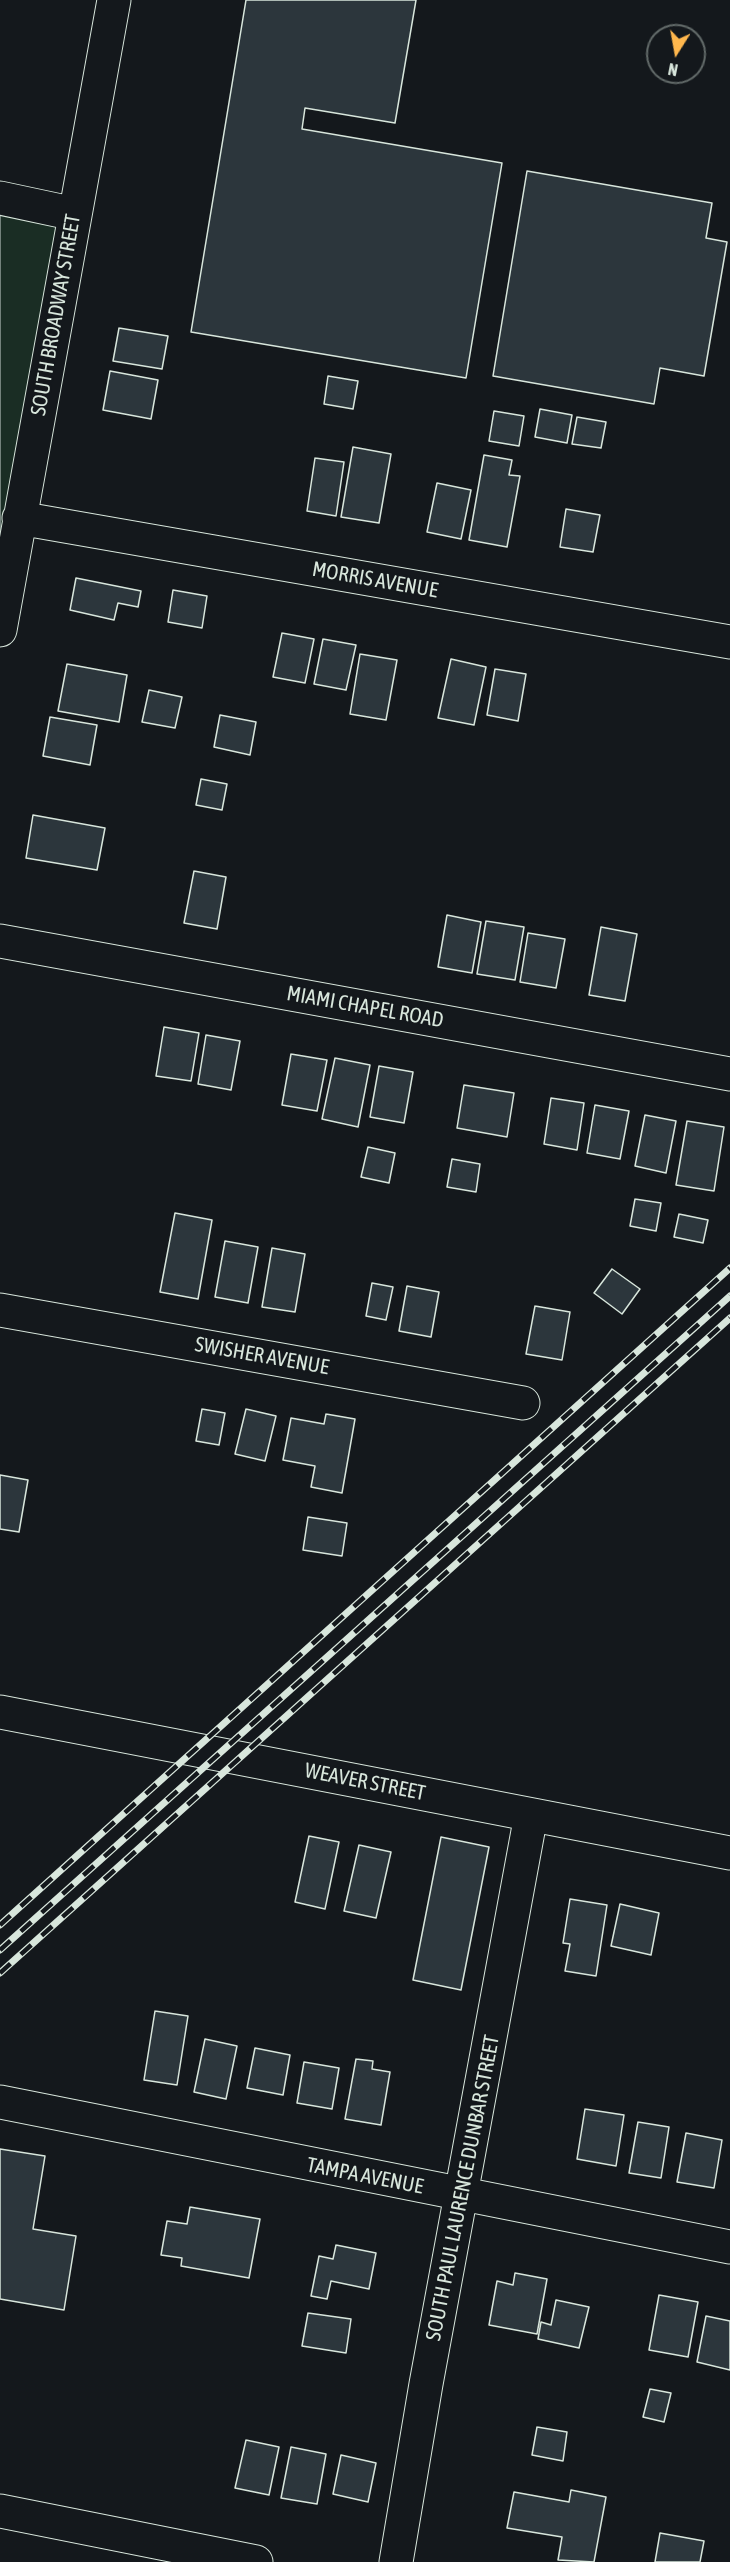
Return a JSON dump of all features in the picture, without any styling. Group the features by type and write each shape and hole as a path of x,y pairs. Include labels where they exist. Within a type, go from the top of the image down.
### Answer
{"street":[{"name":"SOUTH BROADWAY STREET","path":"0,630 114,0"},
{"path":"0,198 75,214"},
{"name":"MORRIS AVENUE","path":"19,518 730,642"},
{"name":"MIAMI CHAPEL ROAD","path":"0,941 730,1074"},
{"name":"SWISHER AVENUE","path":"0,1310 523,1403"},
{"name":"WEAVER STREET","path":"0,1712 730,1853"},
{"name":"SOUTH PAUL LAURENCE DUNBAR STREET","path":"396,2562 426,2384 531,1815"},
{"name":"TAMPA AVENUE","path":"0,2102 730,2247"},
{"path":"0,2511 256,2562"}],"green space":[{"path":"0,198 75,214 0,630"}],"building":[{"path":"246,0 416,0 395,123 305,108 302,129 502,163 466,378 191,332"},
{"path":"527,171 712,203 706,238 727,242 704,376 660,368 654,404 493,376"},
{"path":"119,328 168,336 162,369 113,361"},
{"path":"110,371 158,380 151,419 103,410"},
{"path":"328,376 358,381 353,409 324,404"},
{"path":"540,409 572,415 567,443 535,437"},
{"path":"494,411 524,416 519,446 489,441"},
{"path":"577,417 606,422 601,448 572,444"},
{"path":"353,447 391,454 379,523 341,517"},
{"path":"484,455 512,460 509,475 520,476 507,547 469,540"},
{"path":"315,458 344,462 336,516 307,511"},
{"path":"437,483 471,490 461,539 427,532"},
{"path":"566,509 600,515 593,552 560,547"},
{"path":"76,578 141,591 138,607 118,603 114,620 70,610"},
{"path":"173,590 207,596 202,628 168,622"},
{"path":"282,633 314,639 305,683 273,677"},
{"path":"323,639 356,645 346,690 314,684"},
{"path":"360,654 397,660 386,720 350,714"},
{"path":"451,659 486,667 474,725 438,718"},
{"path":"67,664 127,675 119,722 58,711"},
{"path":"495,669 526,674 518,721 487,715"},
{"path":"149,690 182,697 175,728 142,722"},
{"path":"220,715 256,722 250,755 214,747"},
{"path":"50,717 97,725 90,765 43,756"},
{"path":"201,779 227,784 222,810 196,805"},
{"path":"33,815 105,828 97,870 26,858"},
{"path":"194,871 226,877 217,929 184,923"},
{"path":"447,915 481,922 472,973 438,967"},
{"path":"486,921 524,927 515,980 477,974"},
{"path":"601,927 637,934 625,1001 589,995"},
{"path":"528,933 565,939 556,988 520,982"},
{"path":"164,1027 199,1033 191,1081 156,1076"},
{"path":"206,1035 240,1041 231,1090 198,1084"},
{"path":"291,1054 327,1060 317,1111 282,1105"},
{"path":"335,1058 370,1065 358,1127 322,1119"},
{"path":"379,1066 413,1072 404,1123 370,1117"},
{"path":"464,1085 514,1093 507,1137 457,1128"},
{"path":"551,1098 584,1103 577,1150 544,1144"},
{"path":"595,1105 629,1111 620,1159 587,1153"},
{"path":"645,1115 676,1121 666,1173 635,1166"},
{"path":"687,1121 724,1127 714,1191 676,1185"},
{"path":"368,1147 395,1153 389,1183 361,1177"},
{"path":"452,1159 480,1164 476,1192 447,1187"},
{"path":"635,1199 661,1203 656,1231 630,1226"},
{"path":"175,1213 212,1220 198,1299 160,1292"},
{"path":"679,1214 708,1220 703,1243 674,1237"},
{"path":"225,1241 258,1247 248,1303 215,1297"},
{"path":"272,1248 305,1254 295,1312 262,1307"},
{"path":"612,1269 640,1289 622,1314 594,1293"},
{"path":"372,1283 393,1287 386,1320 366,1316"},
{"path":"407,1286 439,1292 431,1337 399,1331"},
{"path":"535,1306 570,1312 562,1360 526,1354"},
{"path":"202,1409 225,1413 219,1445 196,1441"},
{"path":"246,1409 276,1416 265,1461 235,1454"},
{"path":"326,1414 355,1419 342,1493 311,1487 315,1466 283,1460 291,1418 324,1424"},
{"path":"0,1475 28,1480 19,1532 0,1529"},
{"path":"308,1517 347,1523 342,1556 303,1550"},
{"path":"309,1836 339,1842 325,1909 295,1902"},
{"path":"441,1837 489,1847 461,1990 413,1980"},
{"path":"359,1845 391,1852 376,1918 344,1911"},
{"path":"570,1899 607,1905 596,1976 565,1971 570,1944 563,1943"},
{"path":"620,1904 659,1913 651,1955 611,1946"},
{"path":"155,2011 188,2016 177,2085 144,2080"},
{"path":"205,2039 237,2046 226,2099 194,2092"},
{"path":"255,2048 290,2055 283,2095 247,2088"},
{"path":"356,2059 373,2061 372,2069 390,2072 381,2125 345,2119"},
{"path":"304,2062 339,2068 332,2109 297,2103"},
{"path":"585,2109 624,2115 616,2166 577,2159"},
{"path":"638,2122 669,2127 661,2178 629,2173"},
{"path":"686,2133 722,2140 714,2188 677,2182"},
{"path":"0,2149 45,2156 33,2229 76,2236 64,2310 0,2299"},
{"path":"190,2207 260,2219 249,2278 181,2266 182,2258 161,2255 167,2221 187,2224"},
{"path":"336,2245 376,2253 369,2289 331,2281 327,2299 311,2296 319,2256 333,2259"},
{"path":"515,2273 547,2279 537,2334 489,2325 497,2281 513,2285"},
{"path":"659,2295 698,2302 688,2357 649,2350"},
{"path":"556,2300 589,2307 579,2348 538,2339 541,2322 551,2325"},
{"path":"308,2313 351,2319 346,2353 302,2346"},
{"path":"706,2316 730,2321 730,2370 697,2362"},
{"path":"650,2389 671,2393 664,2422 643,2417"},
{"path":"537,2427 567,2432 563,2461 532,2455"},
{"path":"246,2440 279,2447 269,2495 235,2488"},
{"path":"291,2447 326,2454 317,2504 281,2498"},
{"path":"341,2455 376,2463 368,2502 333,2494"},
{"path":"571,2490 606,2497 594,2562 558,2560 562,2537 507,2528 514,2492 569,2502"},
{"path":"660,2533 704,2541 700,2562 655,2562"}],"railway":[{"path":"0,1925 730,1268"},
{"path":"0,1950 730,1296"},
{"path":"0,1973 730,1318"}]}
